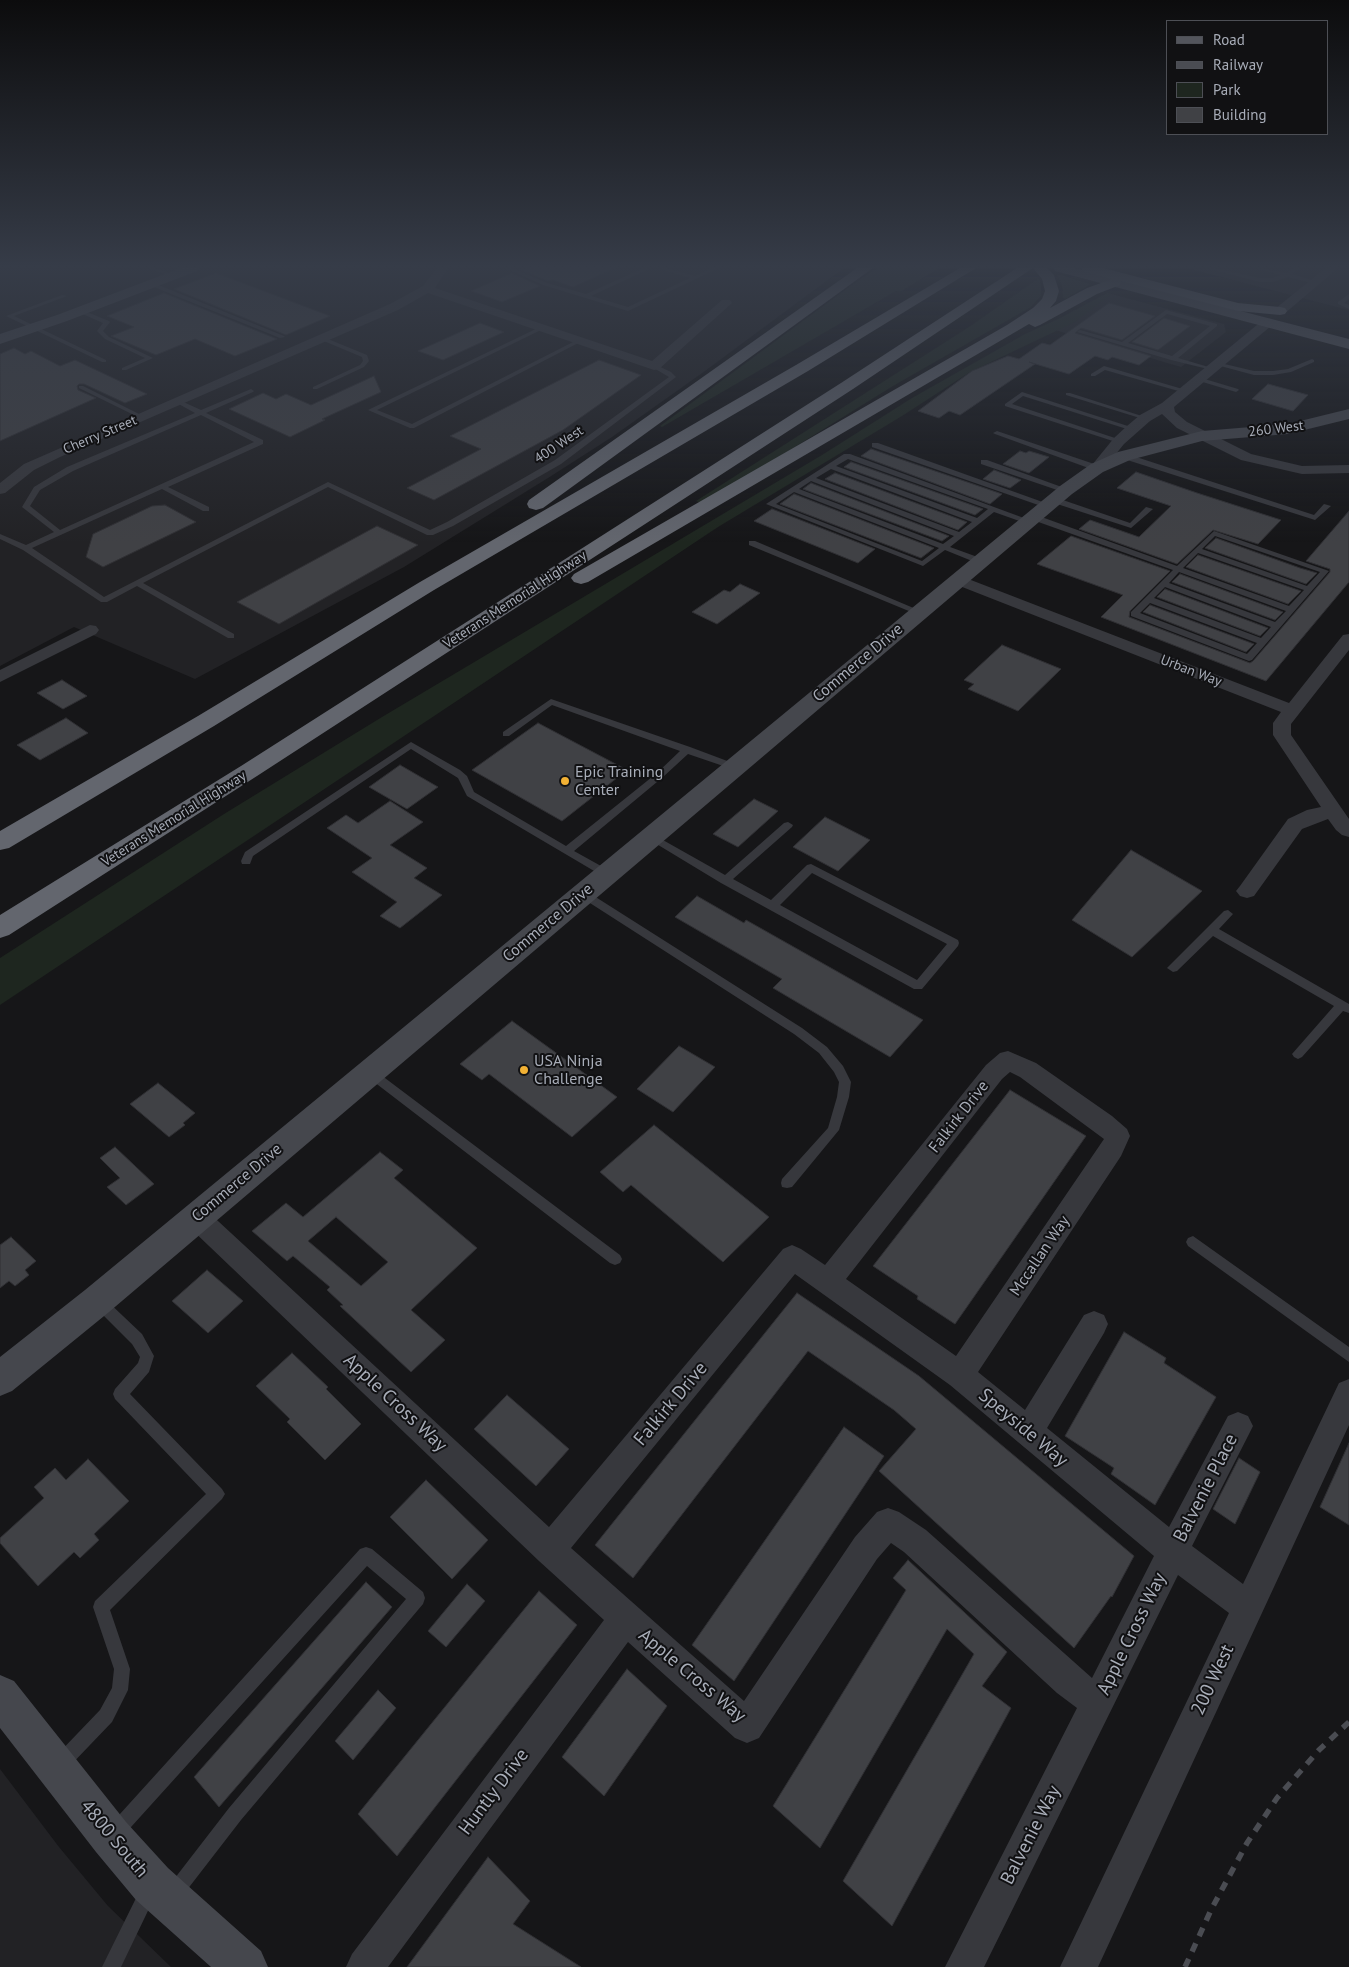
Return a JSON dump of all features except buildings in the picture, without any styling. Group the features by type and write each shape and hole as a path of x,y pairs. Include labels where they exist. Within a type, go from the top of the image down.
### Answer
{"highway":[{"path":"427,586 477,544 606,455 736,360"},
{"path":"0,842 206,721 427,586 815,360"},
{"name":"Veterans Memorial Highway","path":"0,928 249,771 887,360"},
{"path":"249,771 957,360"}],"street":[{"name":"Cherry Street","path":"0,490 30,467 272,360"},
{"path":"636,360 654,366 661,360"},
{"name":"Commerce Drive","path":"0,1380 919,612 1046,507 1122,448 1132,429 1145,418 1167,406 1222,360"},
{"path":"1167,406 1168,414 1173,420 1246,457 1302,470 1349,469"},
{"name":"260 West","path":"1202,436 1288,429 1349,414"},
{"name":"Commerce Drive","path":"1122,448 1202,436"},
{"name":"Urban Way","path":"958,580 1291,710"},
{"path":"0,677 90,630"},
{"path":"1349,639 1282,723 1282,735 1333,811 1349,830"},
{"path":"1247,891 1295,824 1314,815 1333,811"},
{"name":"Falkirk Drive","path":"828,1281 994,1072 1008,1060 1028,1070 1103,1122 1118,1136"},
{"name":"Mccallan Way","path":"960,1375 1112,1149 1118,1136"},
{"name":"Apple Cross Way","path":"196,1217 550,1550 747,1726 866,1548 888,1523 916,1541 1068,1682 1098,1703 1173,1551"},
{"name":"Falkirk Drive","path":"550,1550 792,1257"},
{"name":"Speyside Way","path":"792,1257 960,1375 1173,1551 1247,1607"},
{"path":"1028,1432 1094,1324"},
{"name":"200 West","path":"1079,1967 1349,1393"},
{"name":"Balvenie Place","path":"1173,1551 1238,1426"},
{"name":"Huntly Drive","path":"365,1967 625,1619"},
{"name":"4800 South","path":"0,1695 111,1837 161,1891 238,1965"},
{"name":"Balvenie Way","path":"964,1967 1098,1703"}],"lane":[{"path":"124,369 146,360"},
{"path":"315,388 362,366 366,360"},
{"path":"476,360 371,410 412,427 542,360"},
{"path":"1178,360 1254,373 1289,371 1312,361"},
{"name":"400 West","path":"137,583 328,484 430,533 450,524 558,462 674,378 669,373 654,366"},
{"path":"1093,375 1104,368 1184,391"},
{"path":"1198,379 1236,390"},
{"path":"81,387 142,416"},
{"path":"60,533 26,507 36,489 70,469 251,391"},
{"path":"1132,429 1022,394 1007,405 1315,518 1327,506"},
{"path":"1068,394 1145,418"},
{"path":"26,548 260,442 176,402"},
{"path":"997,433 1097,468"},
{"path":"875,445 1046,507 1178,568 1292,610"},
{"path":"993,509 922,564 770,504 847,456 993,509 1046,507 1131,526 1149,509"},
{"path":"984,462 1046,507"},
{"path":"831,466 978,521"},
{"path":"811,479 959,535"},
{"path":"163,487 206,509"},
{"path":"794,489 980,562"},
{"path":"1214,533 1326,571 1249,658 1134,614 1197,550 1214,533"},
{"path":"0,536 26,548 104,600 137,583 231,636"},
{"path":"752,543 919,612"},
{"path":"1197,550 1309,589"},
{"path":"1163,584 1277,626"},
{"path":"1148,599 1263,642"},
{"path":"506,734 551,702 735,767"},
{"path":"246,861 249,854 411,744 462,776 470,794 606,874"},
{"path":"567,851 660,776 687,749"},
{"path":"726,880 788,825"},
{"path":"650,837 772,906 918,986 954,943 811,868 772,906"},
{"path":"583,893 798,1031 823,1050 839,1068 845,1082 834,1130 788,1182"},
{"path":"1173,968 1228,914"},
{"path":"1212,930 1345,1007 1298,1054"},
{"path":"369,1072 614,1259"},
{"path":"1192,1242 1349,1355"},
{"path":"57,1768 106,1716 120,1690 122,1669 101,1607 217,1494 120,1394 144,1367 146,1356 137,1338 97,1300"},
{"path":"111,1837 366,1555 417,1598 235,1814 161,1891 111,1967"}],"shaded area":[{"path":"0,360 720,360 612,437 404,567 195,679 74,627 0,666"},
{"path":"1156,360 1190,360 1181,367"},
{"path":"0,1769 59,1847 108,1906 171,1967 0,1967"}],"green space":[{"path":"750,360 778,360 662,427 660,426"},
{"path":"918,360 939,360 893,386 703,504 696,501"},
{"path":"979,360 996,360 970,372 902,416 718,527 0,1005 0,958 224,814 382,717 822,455 912,398"}],"railway":[{"path":"1185,1967 1211,1910 1247,1843 1277,1798 1319,1750 1349,1722"}],"place":[{"name":"Epic Training Center","path":"565,781"},
{"name":"USA Ninja Challenge","path":"524,1070"}]}
